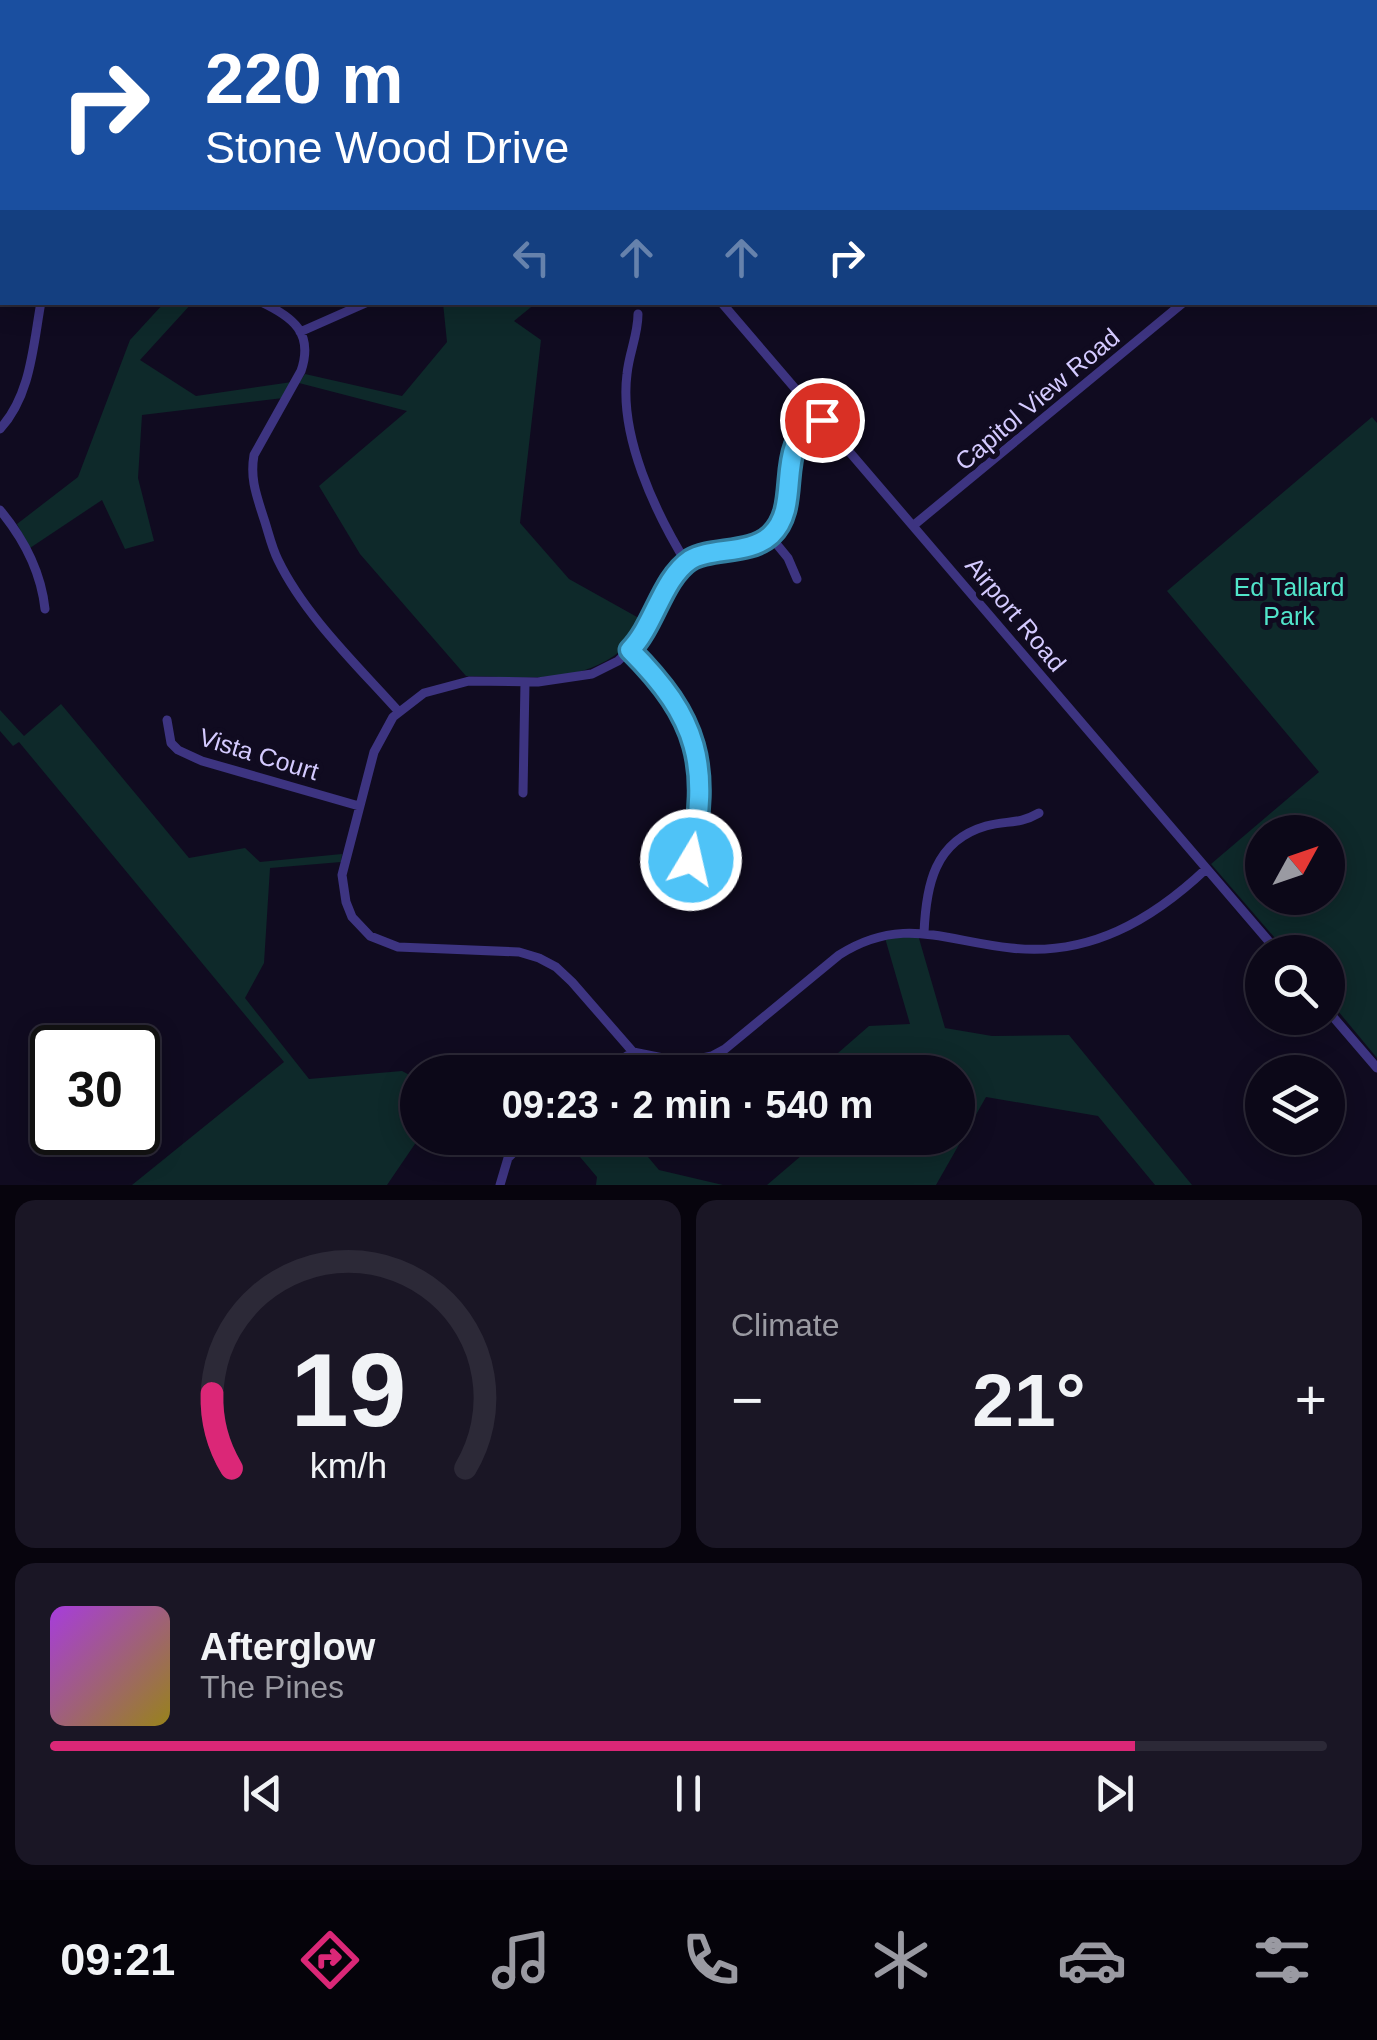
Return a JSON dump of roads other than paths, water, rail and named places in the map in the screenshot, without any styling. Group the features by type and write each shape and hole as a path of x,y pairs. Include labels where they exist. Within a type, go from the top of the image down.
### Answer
{"street":[{"path":"0,429 24,390 40,305"},
{"path":"267,305 286,314 300,332 306,357 254,455 252,484 277,558 296,590 399,712"},
{"path":"300,332 361,305"},
{"name":"Airport Road","path":"724,305 1263,935"},
{"name":"Capitol View Road","path":"914,525 1180,305"},
{"path":"638,314 638,333 627,373 626,415 659,514 686,564"},
{"path":"633,1052 572,982 556,967 538,958 518,952 398,947 384,943 352,918 342,875 374,752 393,717 424,693 469,681 538,682 592,674 618,661 641,639 672,581 686,564 694,558 744,548 770,536 784,517 795,445 822,420"},
{"path":"0,510 18,534 38,573 45,609"},
{"path":"770,536 788,558 797,579"},
{"path":"630,650 669,693 684,718 698,760 699,817 691,860 676,873 653,874"},
{"path":"524,792 525,682"},
{"name":"Vista Court","path":"167,720 171,743 202,761 360,806"},
{"path":"924,933 932,878 949,846 965,833 990,825 1023,822 1039,813"},
{"path":"714,1055 839,955 877,936 924,933 1012,948 1063,947 1088,942 1153,914 1206,869"},
{"path":"1345,1030 1377,1068"},
{"path":"626,1055 648,1055"},
{"path":"500,1185 511,1155"}],"park label":[{"name":"Ed Tallard Park","path":"1289,602"}]}
